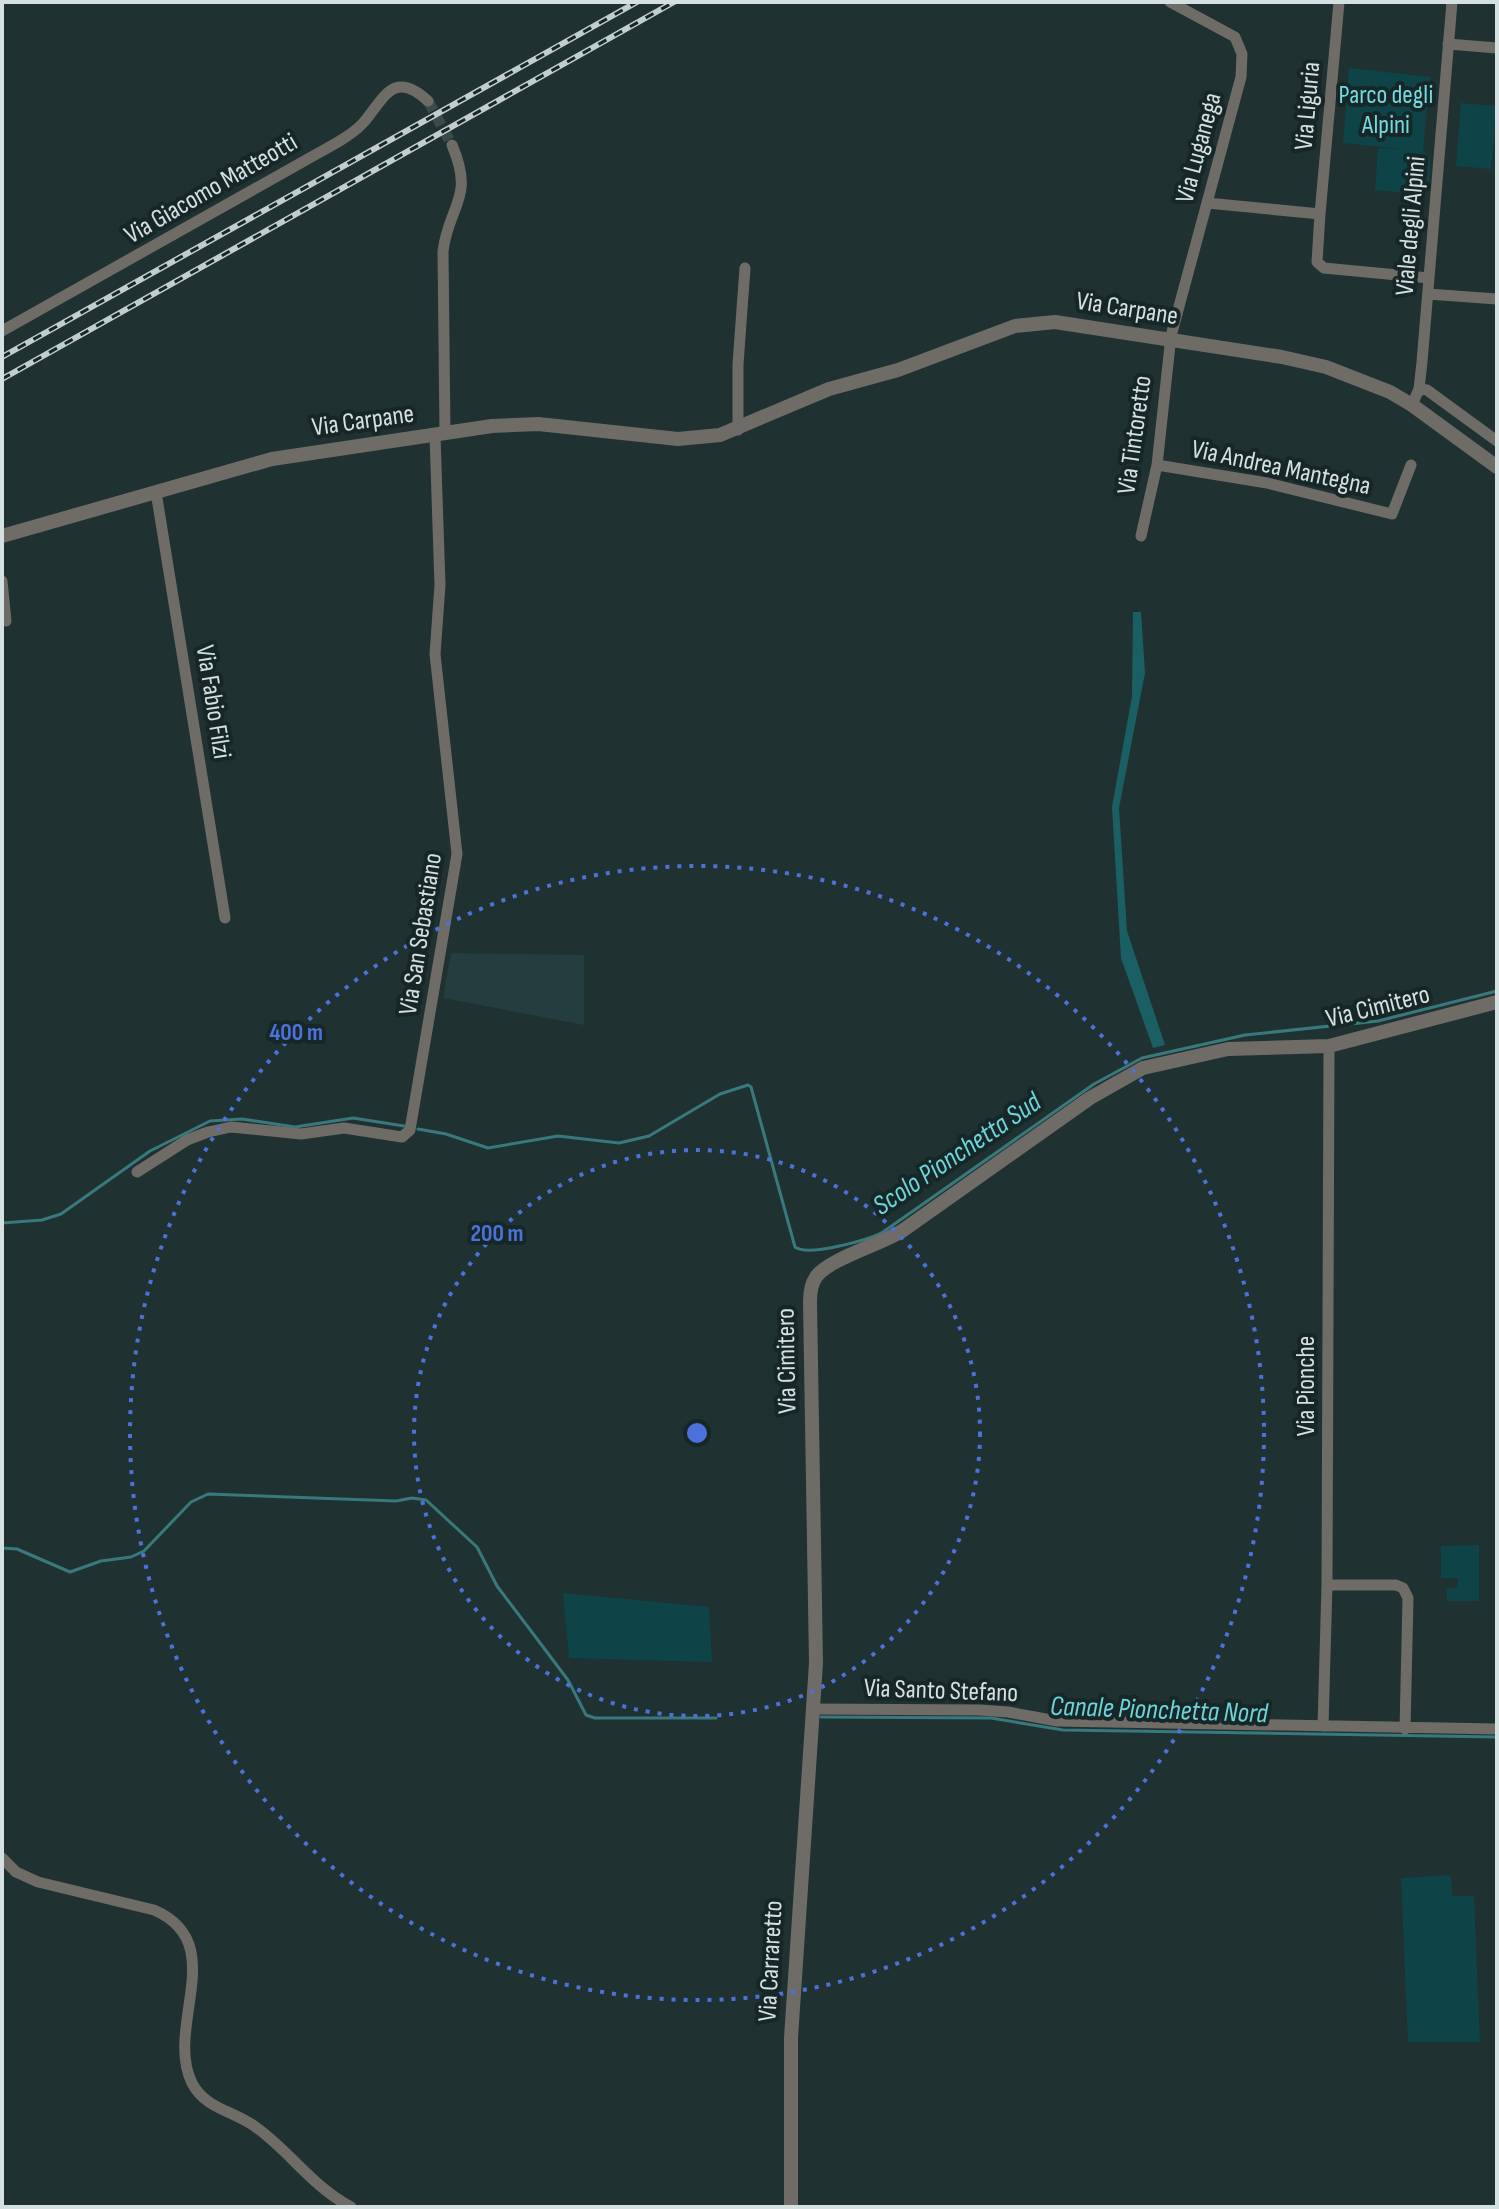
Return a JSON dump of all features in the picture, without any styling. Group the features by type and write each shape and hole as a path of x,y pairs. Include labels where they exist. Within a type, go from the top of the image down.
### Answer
{"street":[{"name":"Via Luganega","path":"1170,2 1235,37 1242,54 1241,77 1171,341"},
{"name":"Via Liguria","path":"1339,2 1317,262 1324,268 1429,278"},
{"name":"Viale degli Alpini","path":"1412,405 1419,389 1452,2"},
{"path":"1448,44 1497,48"},
{"name":"Via Giacomo Matteotti","path":"2,331 338,142 359,128 386,93 402,87 420,93 428,101"},
{"path":"440,435 443,251 446,234 459,202 462,181 460,164 452,145"},
{"path":"1207,203 1320,214"},
{"path":"738,430 738,364 745,268"},
{"path":"1428,294 1497,299"},
{"name":"Via Carpane","path":"2,536 272,459 492,426 538,424 678,439 720,435 829,389 898,370 1015,326 1055,322 1282,357 1326,367 1390,392 1497,467"},
{"name":"Via Tintoretto","path":"1141,536 1157,465 1171,341"},
{"path":"1419,389 1427,390 1497,441"},
{"name":"Via San Sebastiano","path":"137,1172 197,1135 231,1127 301,1134 344,1128 402,1137 410,1130 457,854 435,654 440,585 440,435"},
{"name":"Via Andrea Mantegna","path":"1157,465 1267,483 1392,514 1411,465"},
{"name":"Via Fabio Filzi","path":"156,492 225,918"},
{"path":"2,581 6,621"},
{"name":"Via Cimitero","path":"814,1713 816,1627 810,1302 816,1277 833,1263 902,1231 1090,1098 1143,1068 1228,1049 1329,1046 1497,1002"},
{"name":"Via Pionche","path":"1323,1726 1327,1585 1329,1046"},
{"path":"1327,1585 1396,1585 1406,1592 1405,1729"},
{"name":"Via Santo Stefano","path":"814,1713 980,1710 1057,1721 1497,1729"},
{"name":"Via Carraretto","path":"791,2207 791,2038 814,1713"},
{"path":"2,1858 27,1878 154,1910 172,1920 182,1930 193,1958 185,2054 197,2092 211,2104 257,2128 321,2187 351,2207"}],"shaded area":[{"path":"1133,612 1141,612 1145,673 1119,808 1127,931 1165,1045 1153,1048 1121,958 1112,807 1132,696"},
{"path":"451,953 584,955 584,1025 443,998"}],"green space":[{"name":"Parco degli Alpini","path":"1349,68 1430,77 1423,151 1430,157 1430,171 1425,195 1375,190 1378,148 1410,150 1343,143"},
{"path":"1461,103 1497,106 1491,169 1456,166"},
{"path":"1479,1545 1479,1601 1447,1601 1447,1588 1457,1588 1458,1578 1441,1578 1441,1546"},
{"path":"563,1593 709,1607 712,1662 569,1658"},
{"path":"1451,1875 1452,1896 1474,1896 1480,2042 1408,2042 1401,1878"}],"waterway":[{"name":"Scolo Pionchetta Sud","path":"418,1129 446,1134 488,1148 558,1136 619,1143 649,1136 720,1094 748,1085 795,1247 802,1250 825,1249 883,1232 1094,1084 1142,1058 1245,1035 1378,1021 1497,991"},
{"name":"Scolo Pionchetta Sud","path":"2,1223 42,1220 61,1214 150,1151 210,1121 242,1119 295,1127 353,1118 404,1126"},
{"name":"Canale Pionchetta Nord","path":"2,1548 17,1549 70,1572 144,1551 191,1502 208,1494 426,1500 477,1547 497,1586 568,1680 586,1715 595,1718 716,1718"},
{"name":"Canale Pionchetta Nord","path":"821,1717 991,1718 1063,1730 1497,1737"}],"tunnel":[{"path":"428,101 452,145"}],"railway":[{"path":"2,357 637,2"},
{"path":"2,379 674,2"}]}
